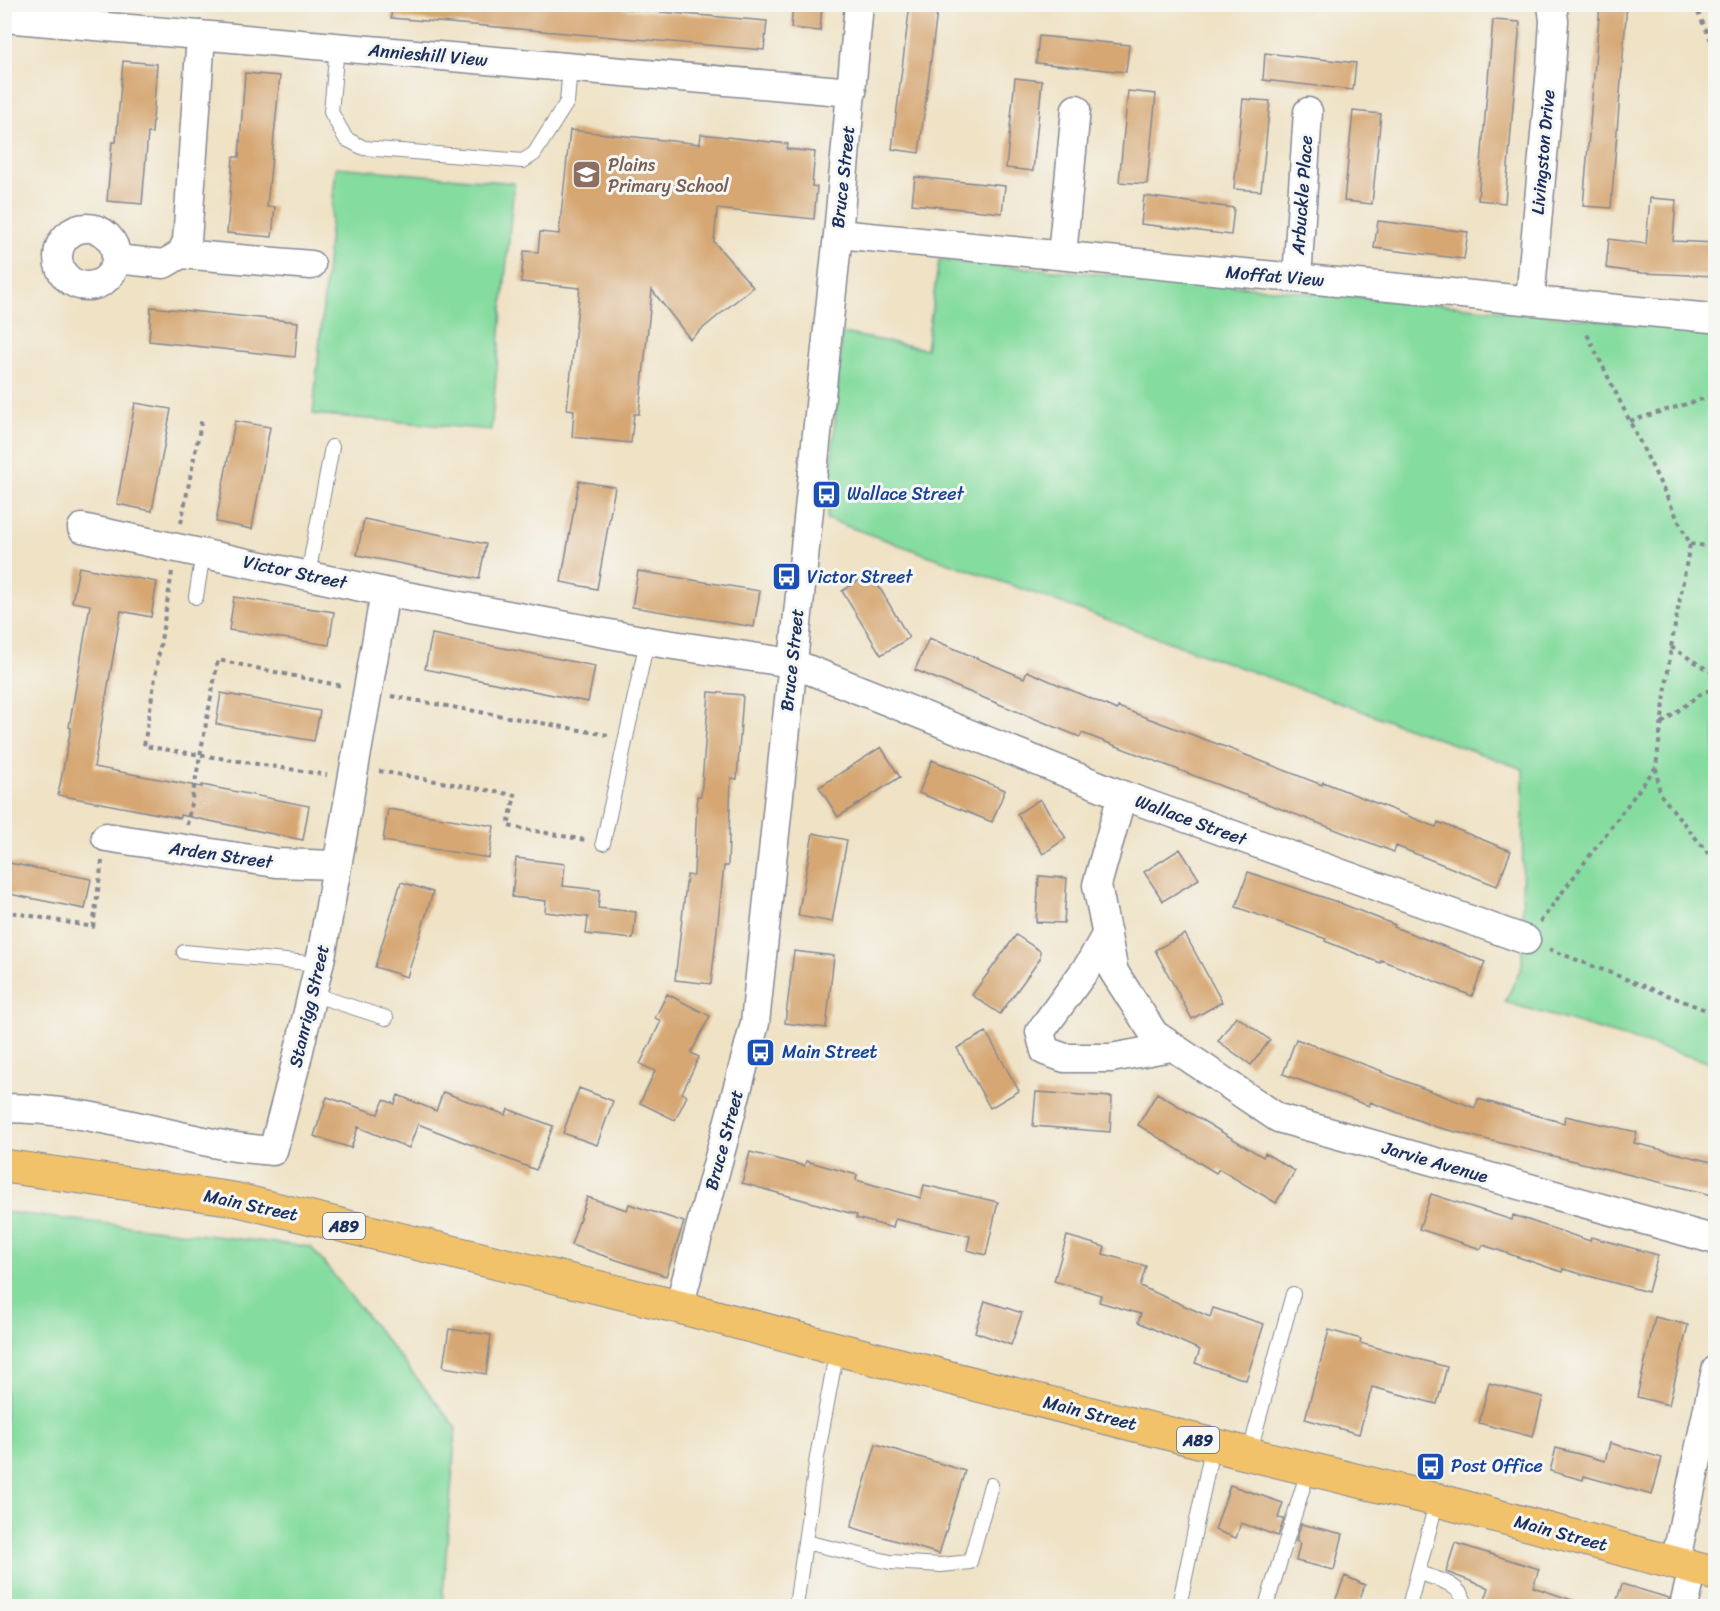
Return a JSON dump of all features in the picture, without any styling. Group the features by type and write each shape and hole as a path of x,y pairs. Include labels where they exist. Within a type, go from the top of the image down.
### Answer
{"main road":[{"name":"Main Street","path":"4,1166 234,1199 679,1307 1249,1454 1437,1500 1694,1569"}],"street":[{"name":"Bruce Street","path":"679,1307 755,1023 838,234 859,4"},
{"name":"Livingston Drive","path":"1530,300 1551,68 1554,21 1552,4"},
{"name":"Annieshill View","path":"4,18 79,14 201,35 852,92"},
{"path":"116,259 164,264 181,254 187,242 201,35"},
{"path":"1062,255 1076,109"},
{"name":"Arbuckle Place","path":"1297,278 1308,112"},
{"name":"Moffat View","path":"838,234 1712,318"},
{"path":"181,254 311,265"},
{"name":"Victor Street","path":"82,528 385,592 647,641 792,663"},
{"name":"Stanrigg Street","path":"4,1108 27,1108 113,1120 220,1145 273,1152 320,964 385,592"},
{"name":"Wallace Street","path":"792,663 1122,795 1526,940"},
{"name":"Jarvie Avenue","path":"1122,795 1098,885 1114,972 1154,1034 1171,1047 1278,1118 1716,1240"},
{"name":"Arden Street","path":"106,837 276,863 337,865"},
{"path":"1107,933 1089,966 1040,1032 1046,1050 1065,1058 1111,1058 1171,1047"},
{"path":"1684,1606 1694,1569 1716,1370"}],"lane":[{"path":"337,47 331,112 346,139 364,148 375,149 523,161 534,154 567,102 570,67"},
{"path":"308,575 332,447"},
{"path":"189,550 196,597"},
{"path":"603,843 647,641"},
{"path":"184,952 320,964"},
{"path":"312,994 386,1018"},
{"path":"1249,1454 1293,1294"},
{"path":"796,1606 817,1457 837,1349"},
{"path":"1179,1606 1214,1444"},
{"path":"1266,1606 1309,1467"},
{"path":"805,1542 890,1562 941,1565 970,1562 991,1485"},
{"path":"1409,1606 1437,1500"},
{"path":"1418,1573 1437,1578 1458,1589 1466,1606"}],"path":[{"path":"1694,4 1716,51"},
{"path":"1572,304 1690,544 1671,647 1656,767 1660,794 1716,863"},
{"path":"1630,421 1716,395"},
{"path":"201,418 189,550 144,746 377,784 380,770 515,795 508,826 603,843"},
{"path":"1690,544 1716,547"},
{"path":"1671,647 1716,675"},
{"path":"1661,724 1699,695 1716,687"},
{"path":"1656,767 1526,940 1716,1014"},
{"path":"4,911 93,927 106,837"}],"green space":[{"path":"336,167 514,183 491,430 313,414"},
{"path":"939,260 1408,301 1715,332 1715,1064 1505,1002 1522,966 1523,769 827,519 842,333 926,349"},
{"path":"5,1212 311,1247 456,1427 442,1606 5,1606"}],"building":[{"path":"392,4 565,4 767,21 764,50 391,18"},
{"path":"793,4 822,4 820,31 791,28"},
{"path":"910,4 938,4 919,153 892,149"},
{"path":"1600,4 1627,4 1611,208 1583,206"},
{"path":"1493,20 1520,22 1505,203 1478,200"},
{"path":"1039,36 1129,45 1126,72 1036,63"},
{"path":"1265,53 1356,63 1353,90 1263,80"},
{"path":"123,61 157,64 152,133 148,133 142,204 107,201 112,142 116,142"},
{"path":"245,73 280,76 267,207 275,207 272,237 227,233 233,157 239,157"},
{"path":"1015,78 1042,81 1033,171 1006,168"},
{"path":"1128,91 1156,94 1147,184 1119,182"},
{"path":"1243,99 1270,101 1261,191 1234,189"},
{"path":"1353,111 1381,114 1372,204 1344,201"},
{"path":"570,130 700,144 701,134 788,144 787,149 815,152 812,186 817,187 814,219 717,209 714,242 753,287 690,339 652,290 639,414 634,414 631,443 572,437 574,410 567,409 580,288 521,282 524,251 538,252 540,232 559,234"},
{"path":"915,177 1005,186 1002,213 912,204"},
{"path":"1144,196 1234,208 1231,235 1141,224"},
{"path":"1650,198 1676,200 1673,241 1716,243 1716,276 1641,273 1606,268 1609,239 1646,244"},
{"path":"1378,221 1468,232 1464,259 1374,248"},
{"path":"151,307 298,322 295,357 149,341"},
{"path":"135,403 171,409 152,511 117,504"},
{"path":"235,421 270,427 252,529 216,522"},
{"path":"579,481 615,487 597,589 561,582"},
{"path":"364,519 486,544 479,579 357,555"},
{"path":"79,567 157,582 151,617 121,611 94,767 309,806 303,840 180,815 180,818 58,795 90,605 72,602"},
{"path":"638,571 760,591 754,627 632,607"},
{"path":"871,573 909,638 881,655 842,591"},
{"path":"234,597 334,612 329,645 229,630"},
{"path":"432,634 595,666 588,702 425,669"},
{"path":"929,638 1024,678 1027,671 1117,710 1118,707 1322,785 1323,782 1436,827 1438,822 1511,851 1497,886 1396,846 1394,852 1082,733 1080,737 915,670"},
{"path":"709,692 743,695 737,779 731,778 728,866 724,866 711,984 675,980 687,875 694,876 697,796 701,796"},
{"path":"221,693 320,711 314,741 216,724"},
{"path":"881,747 900,777 838,817 819,787"},
{"path":"932,760 1005,790 992,822 919,793"},
{"path":"1040,799 1066,838 1043,854 1017,814"},
{"path":"388,809 494,826 489,858 383,841"},
{"path":"813,833 847,840 832,922 798,916"},
{"path":"1180,849 1199,879 1163,901 1144,872"},
{"path":"516,858 565,864 563,886 600,890 598,908 636,912 633,939 586,934 588,917 545,912 546,901 512,897"},
{"path":"4,862 91,879 85,909 4,893"},
{"path":"1248,872 1340,903 1395,925 1394,927 1485,962 1472,996 1381,960 1380,963 1325,941 1326,939 1236,907"},
{"path":"1039,876 1067,878 1064,923 1036,922"},
{"path":"401,882 433,892 407,977 375,967"},
{"path":"1185,934 1222,1002 1192,1019 1155,950"},
{"path":"1016,935 1040,951 1040,959 1000,1014 972,995"},
{"path":"794,951 834,956 826,1028 785,1023"},
{"path":"667,994 710,1016 691,1053 699,1057 682,1093 687,1096 675,1120 640,1103 655,1071 640,1064 661,1021 655,1018"},
{"path":"1236,1016 1270,1040 1251,1065 1218,1041"},
{"path":"986,1032 1019,1091 990,1108 957,1048"},
{"path":"1296,1039 1475,1108 1478,1099 1564,1123 1565,1116 1637,1132 1634,1143 1716,1163 1716,1196 1436,1127 1370,1102 1369,1106 1283,1074"},
{"path":"579,1088 613,1101 597,1145 563,1133"},
{"path":"443,1092 506,1115 508,1109 553,1126 536,1170 418,1124 409,1148 358,1127 351,1148 314,1136 327,1097 378,1114 384,1100 395,1104 398,1095 436,1111"},
{"path":"1036,1092 1112,1097 1110,1132 1033,1126"},
{"path":"1157,1093 1263,1157 1265,1153 1295,1171 1276,1203 1219,1169 1216,1173 1138,1125"},
{"path":"750,1152 804,1166 806,1161 857,1175 856,1180 921,1198 924,1185 998,1202 986,1255 967,1250 970,1236 895,1219 893,1228 856,1218 857,1215 742,1183"},
{"path":"1431,1194 1512,1220 1513,1215 1590,1241 1591,1237 1658,1255 1648,1292 1563,1269 1562,1272 1483,1245 1481,1249 1419,1229"},
{"path":"587,1197 627,1210 629,1204 684,1222 666,1276 571,1245"},
{"path":"1067,1236 1105,1247 1103,1254 1146,1266 1140,1286 1210,1317 1213,1308 1264,1324 1246,1380 1195,1363 1200,1350 1138,1322 1141,1314 1099,1302 1101,1295 1054,1281"},
{"path":"985,1301 1022,1313 1011,1345 975,1332"},
{"path":"1655,1317 1688,1325 1669,1405 1637,1397"},
{"path":"449,1329 491,1335 486,1374 443,1367"},
{"path":"1329,1330 1361,1339 1360,1343 1447,1367 1437,1404 1372,1387 1359,1434 1305,1419"},
{"path":"1489,1383 1543,1397 1533,1437 1479,1423"},
{"path":"1610,1443 1662,1458 1652,1495 1584,1476 1583,1480 1550,1471 1556,1448 1605,1461"},
{"path":"876,1444 965,1471 939,1554 851,1527"},
{"path":"1230,1485 1283,1503 1278,1518 1284,1519 1278,1536 1241,1523 1236,1538 1215,1530"},
{"path":"1301,1524 1343,1534 1334,1570 1296,1561 1300,1543 1296,1541"},
{"path":"1455,1543 1539,1569 1533,1587 1581,1603 1580,1606 1483,1606 1489,1588 1446,1572"},
{"path":"1345,1576 1365,1585 1357,1606 1333,1606"},
{"path":"1622,1584 1669,1598 1668,1606 1615,1606"}],"place":[{"name":"Plains Primary School","path":"587,175"},
{"name":"Wallace Street","path":"826,494"},
{"name":"Victor Street","path":"786,577"},
{"name":"Main Street","path":"761,1052"},
{"name":"Post Office","path":"1430,1466"}]}
